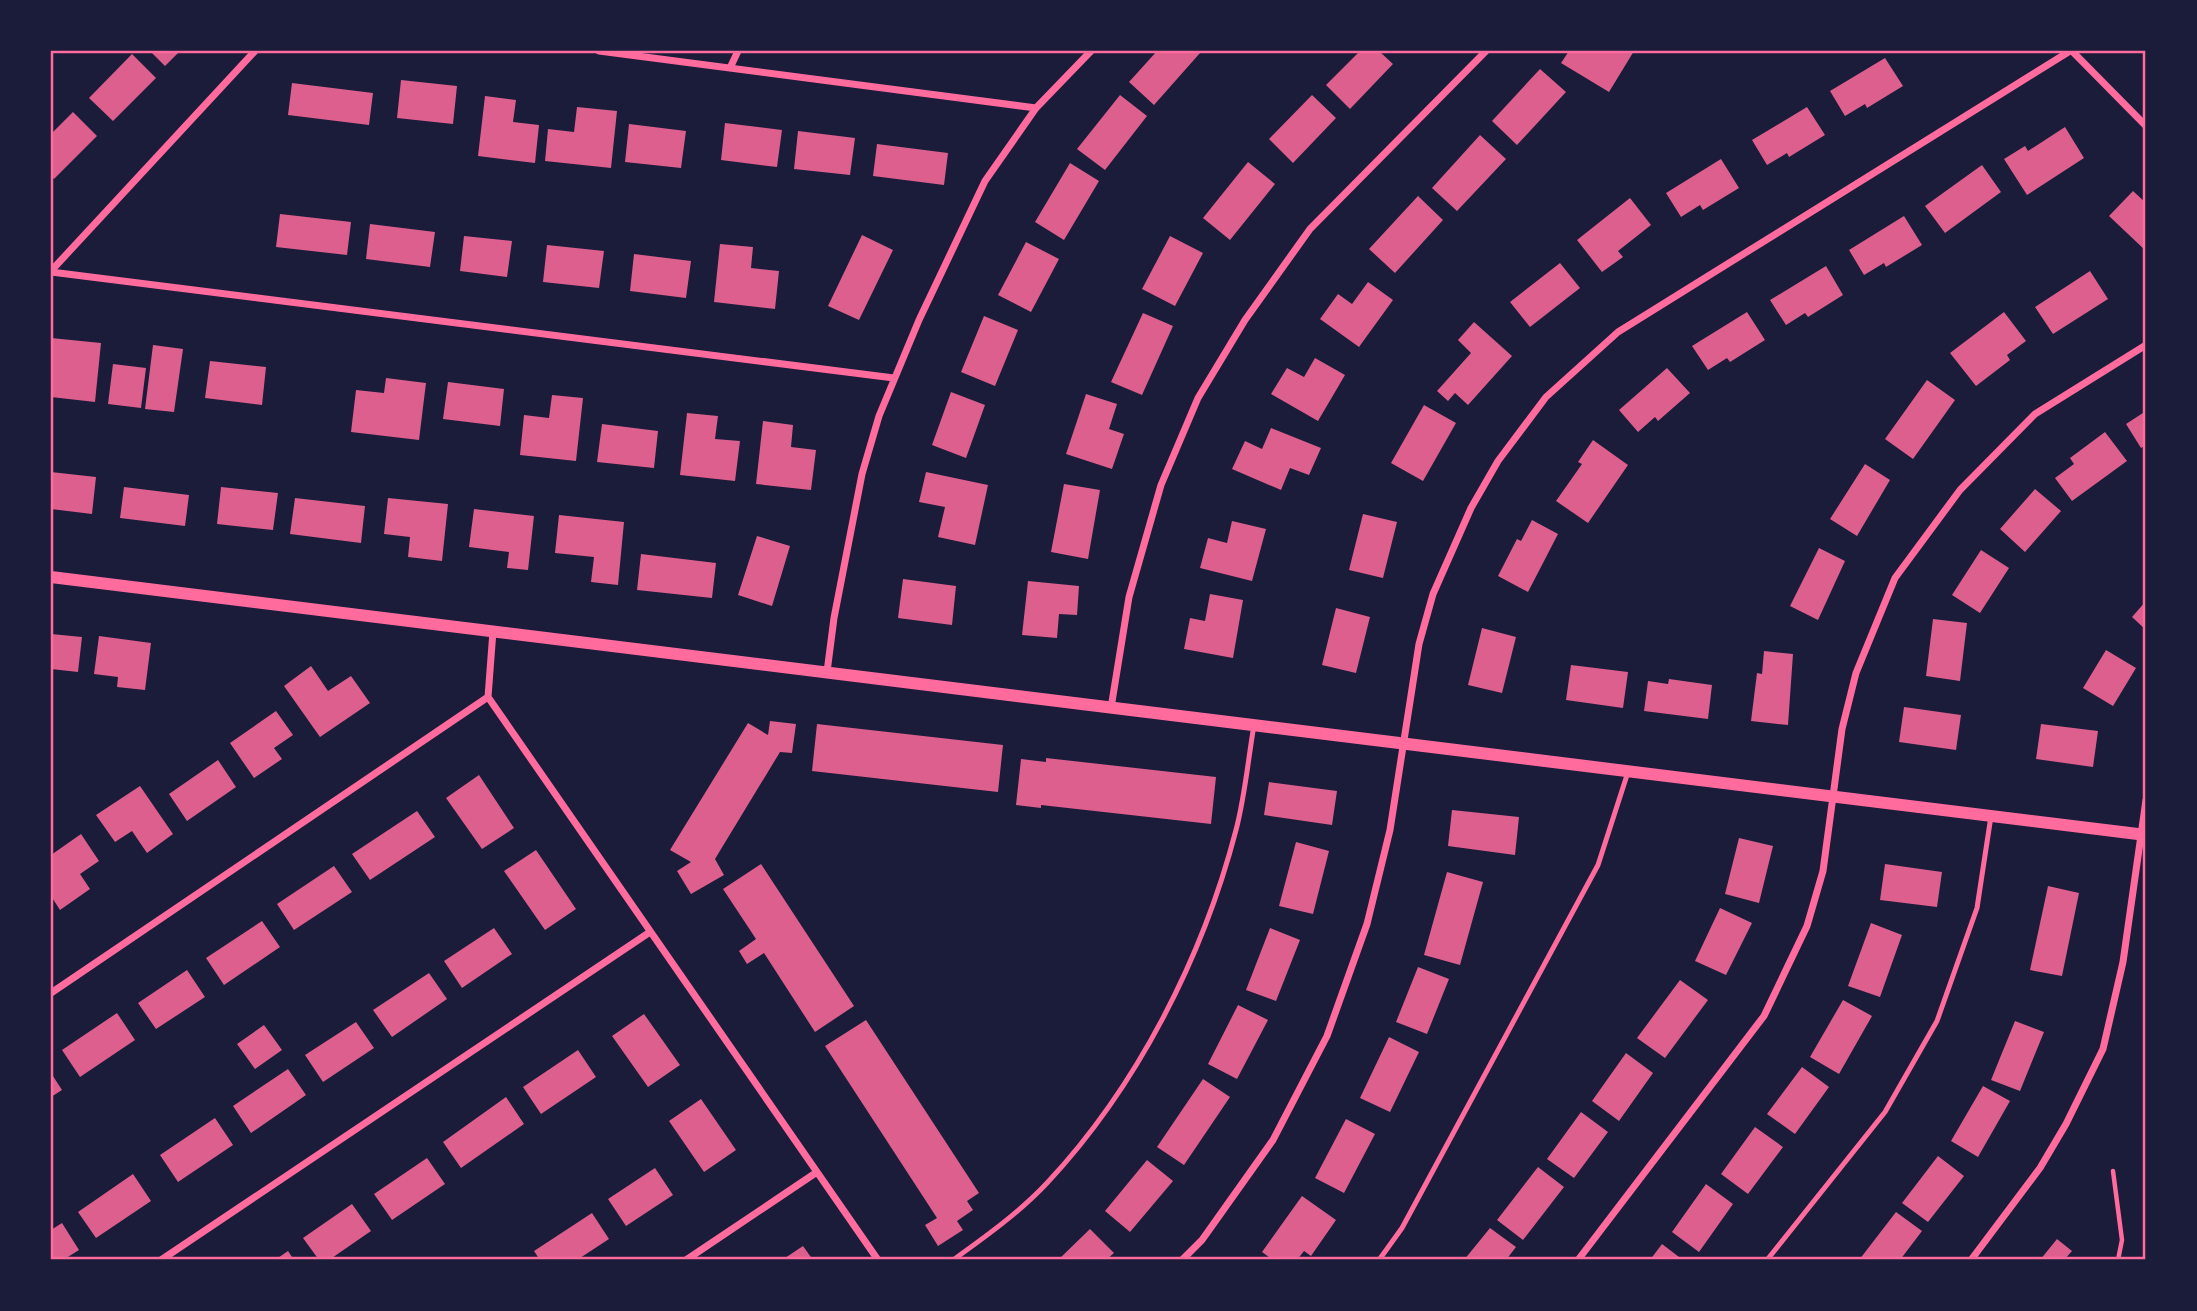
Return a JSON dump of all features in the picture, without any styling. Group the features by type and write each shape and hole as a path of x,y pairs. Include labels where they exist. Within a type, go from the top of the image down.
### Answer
{"street":[{"path":"51,272 255,51"},
{"path":"599,51 1036,108"},
{"path":"730,68 738,51"},
{"path":"827,672 836,606 862,474 894,378 985,181 1036,108 1091,51"},
{"path":"1111,708 1132,584 1161,485 1198,398 1245,320 1310,229 1486,51"},
{"path":"1182,1260 1202,1240 1273,1140 1327,1036 1367,924 1390,830 1419,644 1446,560 1498,461 1546,397 1618,332 2071,51 2146,126"},
{"path":"51,272 894,378"},
{"path":"1578,1260 1764,1016 1807,926 1823,871 1842,729 1856,673 1895,578 1960,490 2035,414 2146,345"},
{"path":"51,577 2145,835"},
{"path":"493,631 488,697 878,1260"},
{"path":"51,993 488,697"},
{"path":"1971,1260 2040,1168 2066,1124 2103,1049 2123,962 2145,835 2146,800"},
{"path":"161,1260 650,932"},
{"path":"687,1260 817,1172"}],"lane":[{"path":"953,1260 1046,1184 1100,1119 1158,1026 1204,929 1236,829 1254,725"},
{"path":"1379,1260 1402,1228 1598,865 1628,772"},
{"path":"1768,1260 1885,1112 1937,1021 1977,908 1991,816"}],"path":[{"path":"2113,1171 2122,1240 2118,1260"}],"building":[{"path":"150,51 180,51 165,66"},
{"path":"1157,51 1200,53 1154,105 1129,82"},
{"path":"1360,51 1379,51 1393,64 1350,109 1326,85"},
{"path":"1569,51 1634,51 1609,92 1561,63"},
{"path":"132,54 156,78 113,121 89,98"},
{"path":"1885,58 1903,86 1867,108 1865,104 1845,116 1830,91"},
{"path":"1540,69 1566,92 1517,145 1492,121"},
{"path":"401,80 457,86 453,124 397,118"},
{"path":"292,83 373,93 369,125 288,115"},
{"path":"1120,95 1147,116 1105,170 1077,149"},
{"path":"1312,95 1336,118 1293,163 1269,139"},
{"path":"485,96 516,100 513,122 539,125 535,163 478,156"},
{"path":"577,107 617,111 611,168 545,161 548,129 574,132"},
{"path":"1807,107 1825,135 1789,157 1787,153 1767,165 1752,140"},
{"path":"73,112 97,136 54,179 51,175 51,134"},
{"path":"725,123 782,130 777,167 721,160"},
{"path":"629,124 686,131 681,168 625,162"},
{"path":"2065,127 2084,158 2027,195 2004,159 2025,146 2028,151"},
{"path":"798,131 855,138 850,175 794,169"},
{"path":"1480,135 1506,159 1457,211 1432,188"},
{"path":"877,144 948,153 944,185 873,176"},
{"path":"1721,159 1739,188 1703,210 1700,205 1681,217 1666,193"},
{"path":"1248,162 1275,184 1230,240 1203,218"},
{"path":"1070,163 1099,181 1064,240 1035,222"},
{"path":"1982,165 2001,192 1945,233 1925,206"},
{"path":"2133,191 2146,203 2146,251 2109,216"},
{"path":"1418,196 1443,220 1395,273 1369,249"},
{"path":"1630,198 1651,225 1618,251 1623,257 1602,272 1577,240"},
{"path":"280,214 351,222 347,255 276,247"},
{"path":"1904,216 1922,245 1886,267 1884,263 1864,275 1849,250"},
{"path":"370,224 435,232 430,267 366,259"},
{"path":"862,235 893,250 859,320 828,306"},
{"path":"464,236 512,241 507,277 460,271"},
{"path":"1170,236 1203,253 1175,306 1142,289"},
{"path":"1026,242 1059,259 1031,312 998,295"},
{"path":"720,244 753,247 751,268 779,271 775,309 714,302"},
{"path":"547,245 604,251 599,288 543,282"},
{"path":"634,254 691,261 686,298 630,291"},
{"path":"1560,263 1580,288 1530,327 1510,302"},
{"path":"1826,266 1843,295 1808,317 1805,313 1786,325 1770,300"},
{"path":"2090,271 2108,299 2053,334 2035,307"},
{"path":"1368,282 1393,300 1359,347 1320,319 1338,294 1352,304"},
{"path":"1747,312 1765,340 1730,362 1727,358 1708,370 1692,346"},
{"path":"2004,312 2026,341 2007,355 2010,360 1976,386 1950,353"},
{"path":"1143,313 1173,326 1142,395 1111,382"},
{"path":"984,316 1018,330 995,386 961,372"},
{"path":"1474,322 1512,356 1468,405 1455,393 1448,401 1437,391 1471,353 1458,340"},
{"path":"51,338 101,343 95,402 51,397"},
{"path":"153,345 183,349 174,412 145,409"},
{"path":"1315,358 1345,375 1318,421 1271,394 1287,368 1304,377"},
{"path":"210,361 266,367 262,405 205,398"},
{"path":"113,364 146,368 141,408 108,404"},
{"path":"1667,368 1690,393 1658,421 1655,417 1638,432 1619,410"},
{"path":"386,378 426,383 419,440 351,432 356,390 384,393"},
{"path":"1927,380 1955,400 1913,459 1885,439"},
{"path":"448,382 504,389 500,426 443,419"},
{"path":"951,392 985,405 966,458 932,445"},
{"path":"1086,394 1117,404 1109,429 1124,434 1112,469 1066,454"},
{"path":"552,395 583,398 576,461 520,455 524,415 549,418"},
{"path":"1424,405 1456,423 1423,481 1391,463"},
{"path":"2146,411 2146,445 2141,448 2126,424"},
{"path":"687,413 718,416 715,439 740,441 735,481 680,475"},
{"path":"763,421 793,425 791,447 816,450 811,490 756,484"},
{"path":"602,424 658,431 654,468 597,462"},
{"path":"1271,428 1321,448 1309,475 1290,468 1281,490 1232,469 1245,441 1262,449"},
{"path":"2105,432 2127,461 2072,501 2055,478 2074,464 2070,458"},
{"path":"1593,440 1628,465 1588,523 1556,501 1582,464 1578,462"},
{"path":"1865,464 1890,480 1857,536 1830,519"},
{"path":"51,472 96,477 92,514 51,509"},
{"path":"926,472 988,485 975,545 938,537 945,507 919,502"},
{"path":"1064,484 1100,490 1088,559 1051,552"},
{"path":"124,487 189,495 185,526 120,518"},
{"path":"221,487 278,493 273,530 217,524"},
{"path":"2035,489 2061,511 2025,552 2000,529"},
{"path":"295,498 365,506 361,543 290,534"},
{"path":"388,498 448,504 442,561 408,557 410,537 384,534"},
{"path":"474,509 534,516 528,570 507,568 509,552 469,547"},
{"path":"1363,514 1397,522 1383,578 1349,570"},
{"path":"559,515 624,522 618,585 591,582 594,557 555,553"},
{"path":"1532,520 1558,534 1528,592 1498,576 1517,539 1521,541"},
{"path":"1232,521 1266,529 1252,581 1200,568 1208,538 1227,543"},
{"path":"757,536 790,546 772,606 738,595"},
{"path":"1819,548 1845,561 1818,620 1790,606"},
{"path":"1981,550 2009,568 1980,613 1952,595"},
{"path":"641,554 716,563 712,598 637,590"},
{"path":"903,579 956,586 952,625 898,618"},
{"path":"1028,581 1079,586 1077,615 1059,614 1057,638 1022,635"},
{"path":"1210,594 1243,600 1233,658 1184,649 1190,618 1205,621"},
{"path":"2146,601 2146,630 2132,617"},
{"path":"1336,608 1370,617 1356,673 1322,665"},
{"path":"1933,619 1967,623 1960,681 1926,676"},
{"path":"1482,628 1516,637 1502,693 1468,685"},
{"path":"51,634 82,637 78,672 51,669"},
{"path":"99,636 151,643 145,690 117,687 118,677 94,674"},
{"path":"2106,650 2136,668 2113,706 2083,688"},
{"path":"1764,651 1793,654 1788,725 1751,721 1757,673 1762,674"},
{"path":"1571,665 1628,672 1623,708 1566,700"},
{"path":"311,666 328,691 351,676 370,703 320,737 284,686"},
{"path":"1669,679 1712,685 1708,719 1644,711 1648,681 1668,684"},
{"path":"1904,707 1961,715 1956,750 1899,742"},
{"path":"276,711 293,735 274,748 282,759 254,778 230,743"},
{"path":"770,721 796,724 792,753 780,752 715,859 724,875 691,894 677,871 691,862 670,850 748,723 768,735"},
{"path":"817,724 1003,745 998,792 812,771"},
{"path":"2041,724 2098,731 2093,767 2036,759"},
{"path":"1046,758 1216,777 1211,824 1041,805 1041,808 1016,805 1021,759 1046,762"},
{"path":"218,760 236,787 187,821 169,794"},
{"path":"479,775 514,828 482,849 446,798"},
{"path":"1269,782 1337,791 1332,825 1264,815"},
{"path":"140,786 173,834 147,853 132,831 115,842 96,815"},
{"path":"1452,810 1519,817 1515,855 1448,846"},
{"path":"417,811 435,837 370,880 352,854"},
{"path":"81,834 99,861 80,874 90,889 60,910 51,896 51,855"},
{"path":"1739,838 1773,846 1759,903 1725,894"},
{"path":"1296,842 1329,851 1313,914 1279,906"},
{"path":"536,850 576,909 545,930 504,871"},
{"path":"761,864 854,1006 815,1032 764,953 747,964 739,951 756,939 723,889"},
{"path":"1885,864 1942,872 1937,907 1880,900"},
{"path":"334,866 352,892 294,930 277,904"},
{"path":"1447,872 1483,882 1460,965 1424,955"},
{"path":"2048,886 2079,893 2062,976 2030,970"},
{"path":"1720,908 1752,923 1726,975 1695,961"},
{"path":"262,921 280,947 224,985 206,958"},
{"path":"1871,923 1902,935 1880,997 1848,986"},
{"path":"494,928 512,954 462,988 444,961"},
{"path":"1270,928 1300,940 1276,1001 1246,990"},
{"path":"1418,967 1449,979 1427,1034 1396,1022"},
{"path":"187,970 205,997 156,1029 138,1003"},
{"path":"429,973 447,999 392,1037 373,1010"},
{"path":"1680,980 1708,1000 1665,1058 1637,1038"},
{"path":"1843,1000 1872,1016 1839,1074 1810,1057"},
{"path":"1238,1005 1268,1020 1237,1079 1208,1064"},
{"path":"117,1013 135,1040 80,1077 62,1050"},
{"path":"644,1014 680,1065 648,1087 612,1036"},
{"path":"866,1020 979,1193 967,1201 973,1210 957,1221 963,1230 938,1246 925,1225 937,1218 825,1046"},
{"path":"2015,1021 2044,1032 2020,1091 1991,1080"},
{"path":"356,1022 374,1048 323,1082 305,1055"},
{"path":"264,1025 282,1050 255,1069 237,1044"},
{"path":"1389,1037 1419,1052 1390,1112 1360,1098"},
{"path":"578,1050 596,1077 541,1114 523,1087"},
{"path":"1626,1053 1653,1073 1619,1121 1592,1101"},
{"path":"1802,1067 1829,1087 1795,1134 1767,1114"},
{"path":"288,1069 306,1095 251,1133 233,1106"},
{"path":"51,1073 62,1090 51,1097"},
{"path":"1203,1079 1230,1097 1184,1165 1157,1147"},
{"path":"1983,1086 2010,1101 1978,1157 1951,1141"},
{"path":"506,1097 524,1124 461,1168 443,1142"},
{"path":"701,1099 736,1150 704,1172 669,1121"},
{"path":"1581,1112 1608,1132 1574,1178 1547,1159"},
{"path":"215,1118 233,1145 178,1182 160,1155"},
{"path":"1346,1119 1375,1134 1344,1193 1315,1178"},
{"path":"1755,1127 1783,1147 1748,1194 1721,1174"},
{"path":"1938,1156 1964,1176 1928,1222 1902,1203"},
{"path":"427,1158 445,1184 392,1220 374,1194"},
{"path":"1147,1160 1173,1181 1130,1232 1105,1211"},
{"path":"1538,1167 1564,1187 1523,1240 1497,1220"},
{"path":"655,1168 673,1195 626,1226 608,1199"},
{"path":"133,1174 151,1201 96,1238 78,1212"},
{"path":"1706,1184 1733,1204 1699,1252 1672,1232"},
{"path":"1302,1196 1336,1220 1311,1256 1304,1251 1297,1260 1273,1260 1262,1252"},
{"path":"352,1204 371,1231 329,1260 319,1260 303,1238"},
{"path":"1896,1212 1922,1231 1900,1260 1859,1260"},
{"path":"592,1213 609,1239 577,1260 540,1260 534,1251"},
{"path":"62,1223 79,1250 63,1260 51,1260 51,1230"},
{"path":"1490,1228 1516,1247 1506,1260 1464,1260"},
{"path":"1090,1229 1114,1253 1106,1260 1058,1260"},
{"path":"2057,1239 2072,1251 2064,1260 2040,1260"},
{"path":"1662,1244 1683,1260 1650,1260"},
{"path":"803,1246 813,1260 782,1260"},
{"path":"288,1251 294,1260 275,1260"}]}
